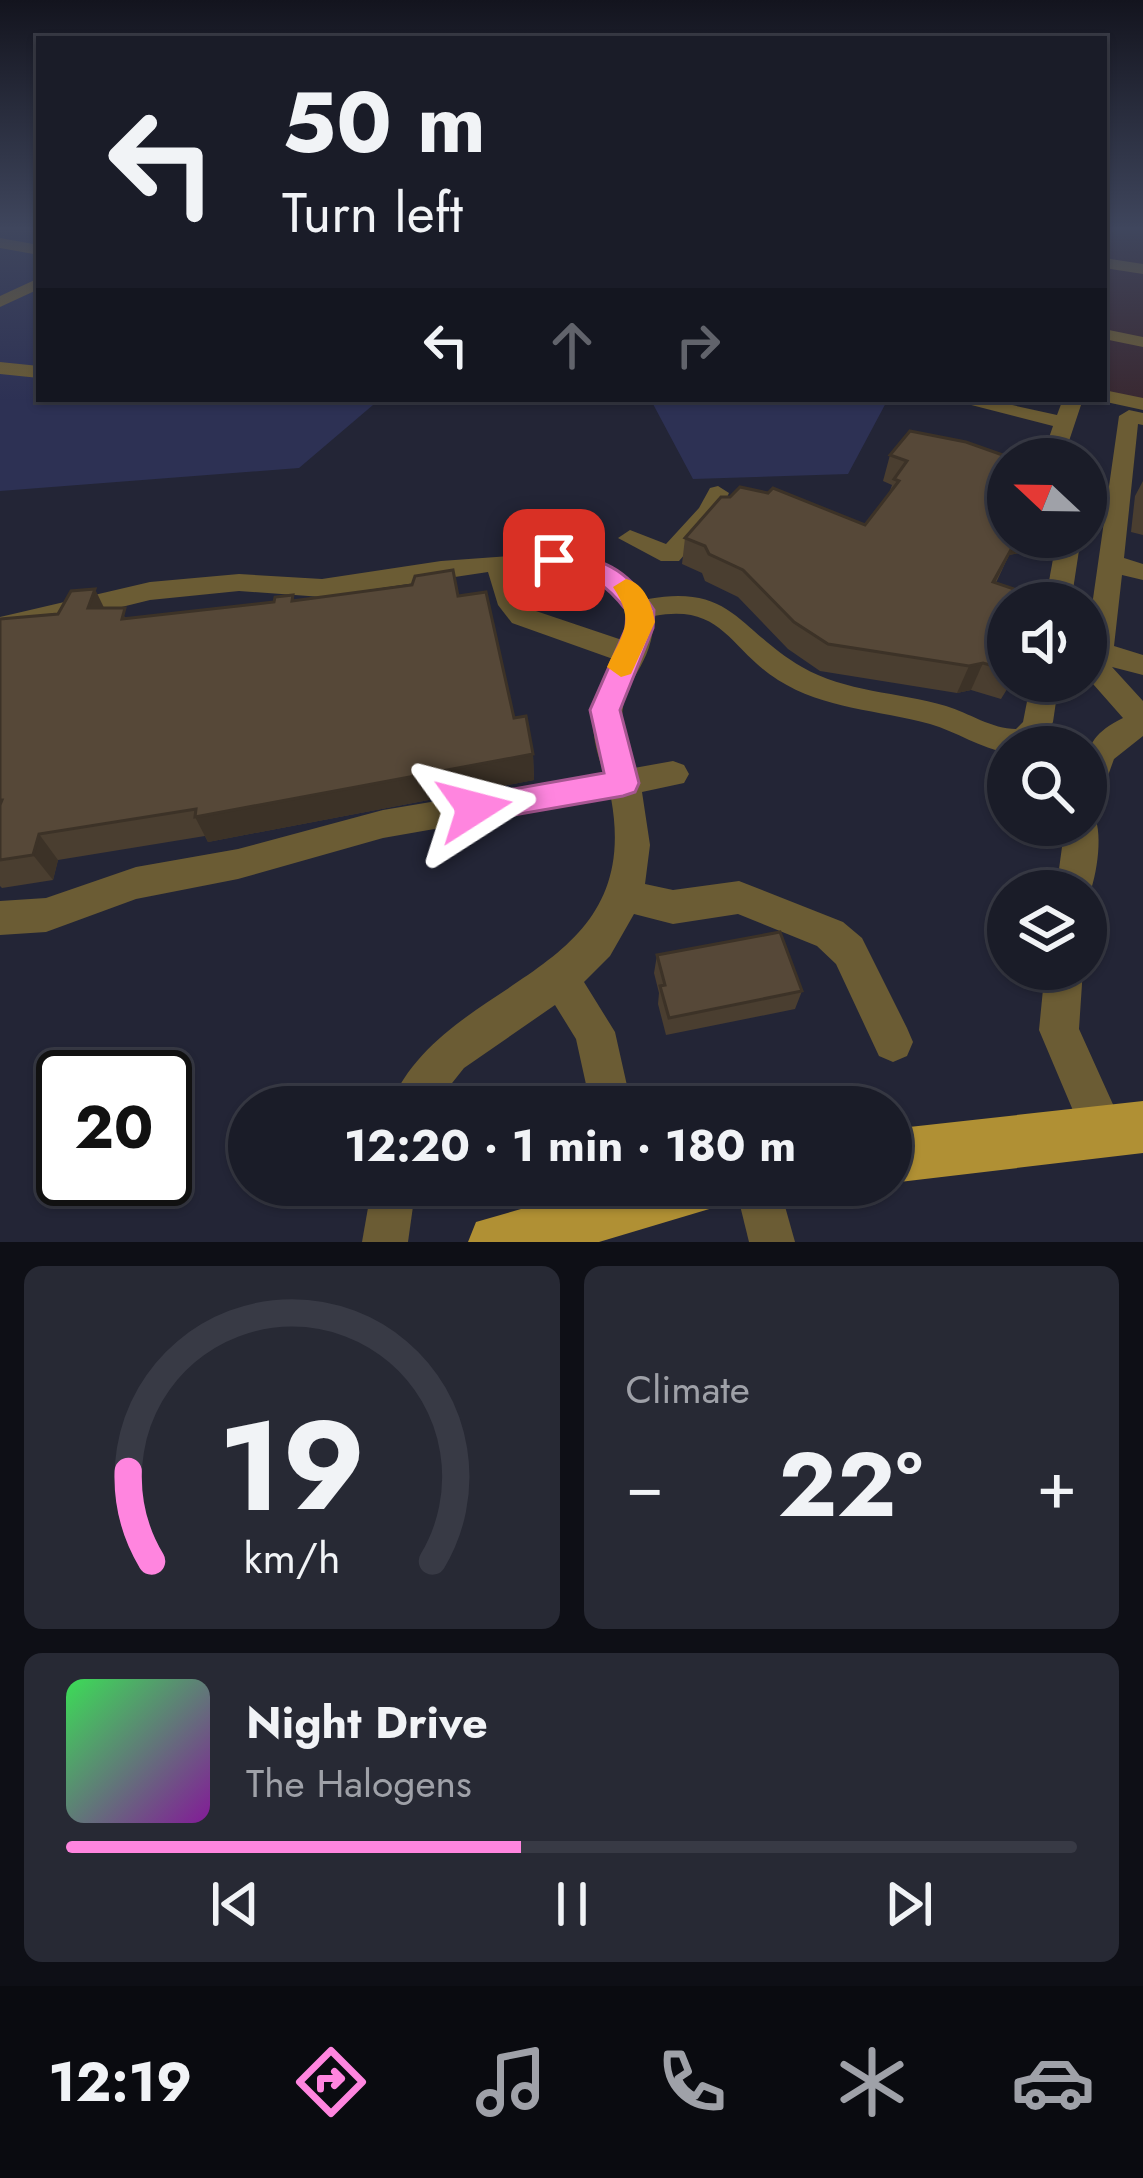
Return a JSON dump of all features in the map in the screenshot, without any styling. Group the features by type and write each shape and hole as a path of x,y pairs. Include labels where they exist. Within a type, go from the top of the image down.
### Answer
{"main road":[{"path":"912,1154 1123,1129"},
{"path":"496,1242 629,1206"}],"street":[{"path":"0,302 35,285"},
{"path":"1107,335 1143,342"},
{"path":"0,368 36,372"},
{"path":"1107,397 1143,404"},
{"path":"972,402 1066,423"},
{"path":"1060,438 1072,402"},
{"path":"1107,595 1133,471 1129,416 1143,419"},
{"path":"629,538 670,555 710,511 718,493"},
{"path":"0,627 137,592 260,583 291,595 316,588 554,560 592,567 622,584 640,610 640,628 605,710 633,838 624,895 594,949 561,981 445,1059 420,1086"},
{"path":"1111,563 1143,572"},
{"path":"499,565 511,605 521,616 628,653"},
{"path":"127,624 137,592"},
{"path":"640,610 690,603 706,608 727,619 780,668 818,688 932,712 1012,742 1031,737 1041,702"},
{"path":"1107,654 1143,665"},
{"path":"1107,684 1143,722 1107,745"},
{"path":"0,918 46,915 136,883 238,865 383,824 674,774"},
{"path":"624,895 673,907 740,897 830,934 849,951 893,1042"},
{"path":"561,981 595,1032 606,1086"},
{"path":"1062,990 1059,1030 1123,1129"},
{"path":"385,1242 391,1206"},
{"path":"763,1206 772,1242"}],"shaded area":[{"path":"0,285 36,285 36,402 376,402 299,468 0,491"},
{"path":"1107,285 1143,285 1143,400 1107,393"},
{"path":"641,402 886,402 848,474 693,479 653,404"}],"building":[{"path":"910,431 987,449 987,558 1006,558 993,582 987,582 987,664 969,666 828,644 794,622 743,570 685,538 721,497 730,497 740,487 768,493 773,488 865,525 899,481 894,479 907,461 890,455"},
{"path":"453,570 458,596 486,592 514,718 526,716 533,754 195,817 196,809 39,834 33,855 0,860 0,619 58,614 71,591 95,589 88,608 125,608 122,619 274,602 275,597 293,595 292,601 412,585 415,576"},
{"path":"780,932 802,991 669,1018 657,955"}],"slow traffic":[{"path":"621,667 641,622 638,603 626,587"}],"route":[{"path":"474,808 623,783 604,721 605,710 612,684 640,628 640,610 614,577 554,560"}]}
